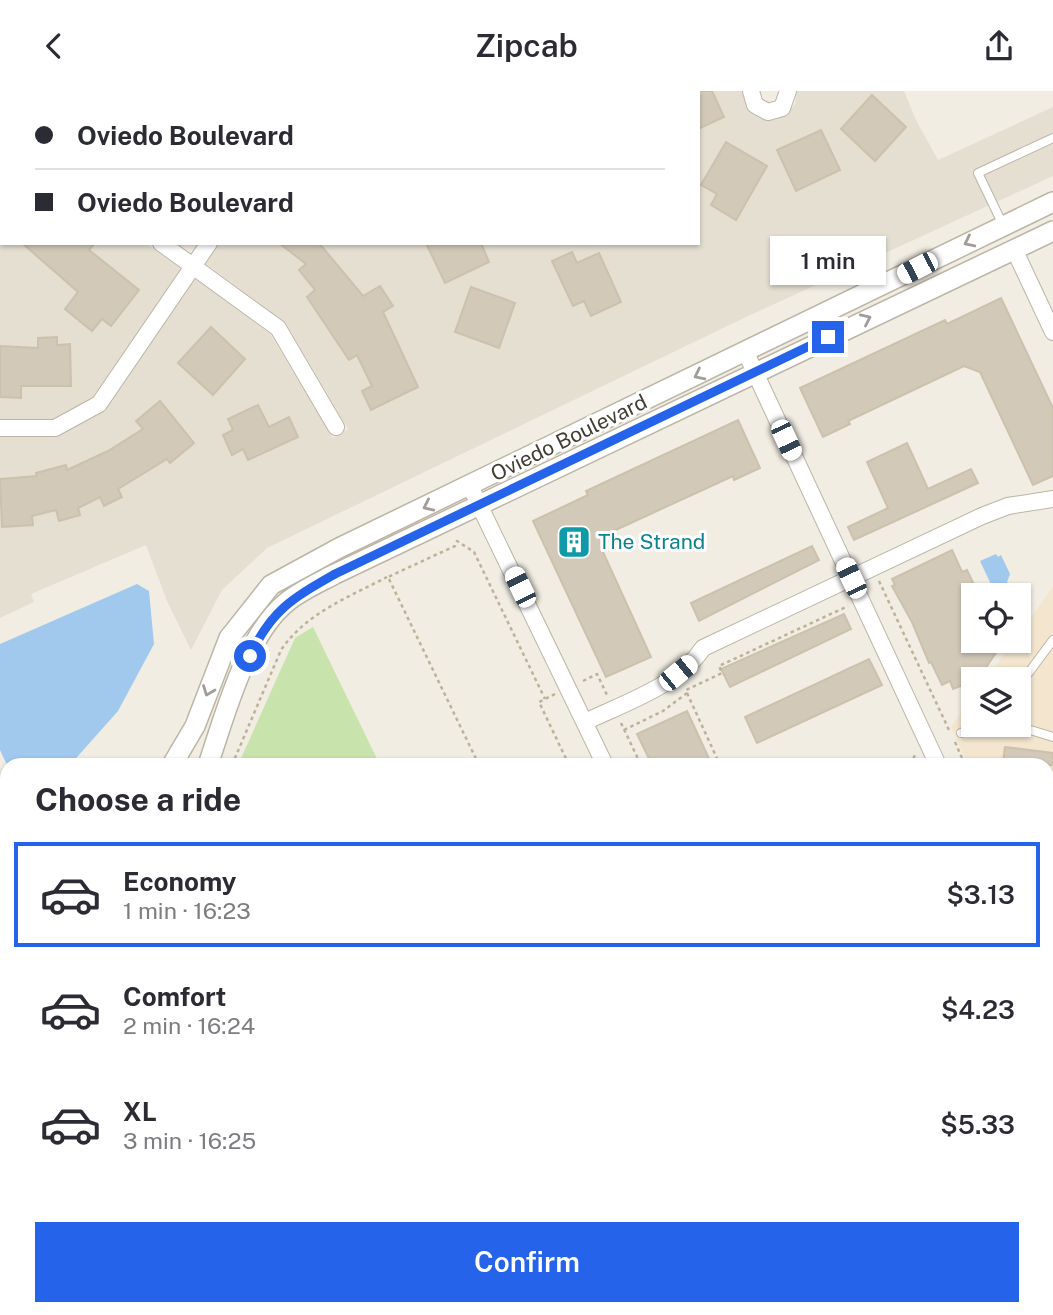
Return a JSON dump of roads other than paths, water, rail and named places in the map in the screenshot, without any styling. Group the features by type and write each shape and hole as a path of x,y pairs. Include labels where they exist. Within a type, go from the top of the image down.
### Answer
{"street":[{"path":"751,91 755,105 768,112 782,108 788,91"},
{"name":"Oviedo Boulevard","path":"176,758 195,726 229,638 271,585 339,548 1053,202"},
{"path":"1003,225 1053,332"},
{"name":"Oviedo Boulevard","path":"210,758 230,700 260,633 287,601 335,574 1053,231"},
{"path":"164,245 278,328 337,427"},
{"path":"0,428 55,428 99,404 208,245"},
{"path":"746,353 935,758"},
{"path":"470,486 602,758"},
{"path":"585,722 673,677 696,659 703,648 982,516 1008,506 1053,499"}],"lane":[{"path":"1003,225 978,173 1053,138"},
{"path":"1031,670 1053,640"},
{"path":"1031,730 1053,737"}],"water":[{"path":"996,554 998,557 1001,555 1010,574 1008,583 990,583 980,561"},
{"path":"137,584 149,591 154,644 118,711 76,758 4,758 0,750 0,644"}],"place":[{"name":"The Strand","path":"574,542"}]}
